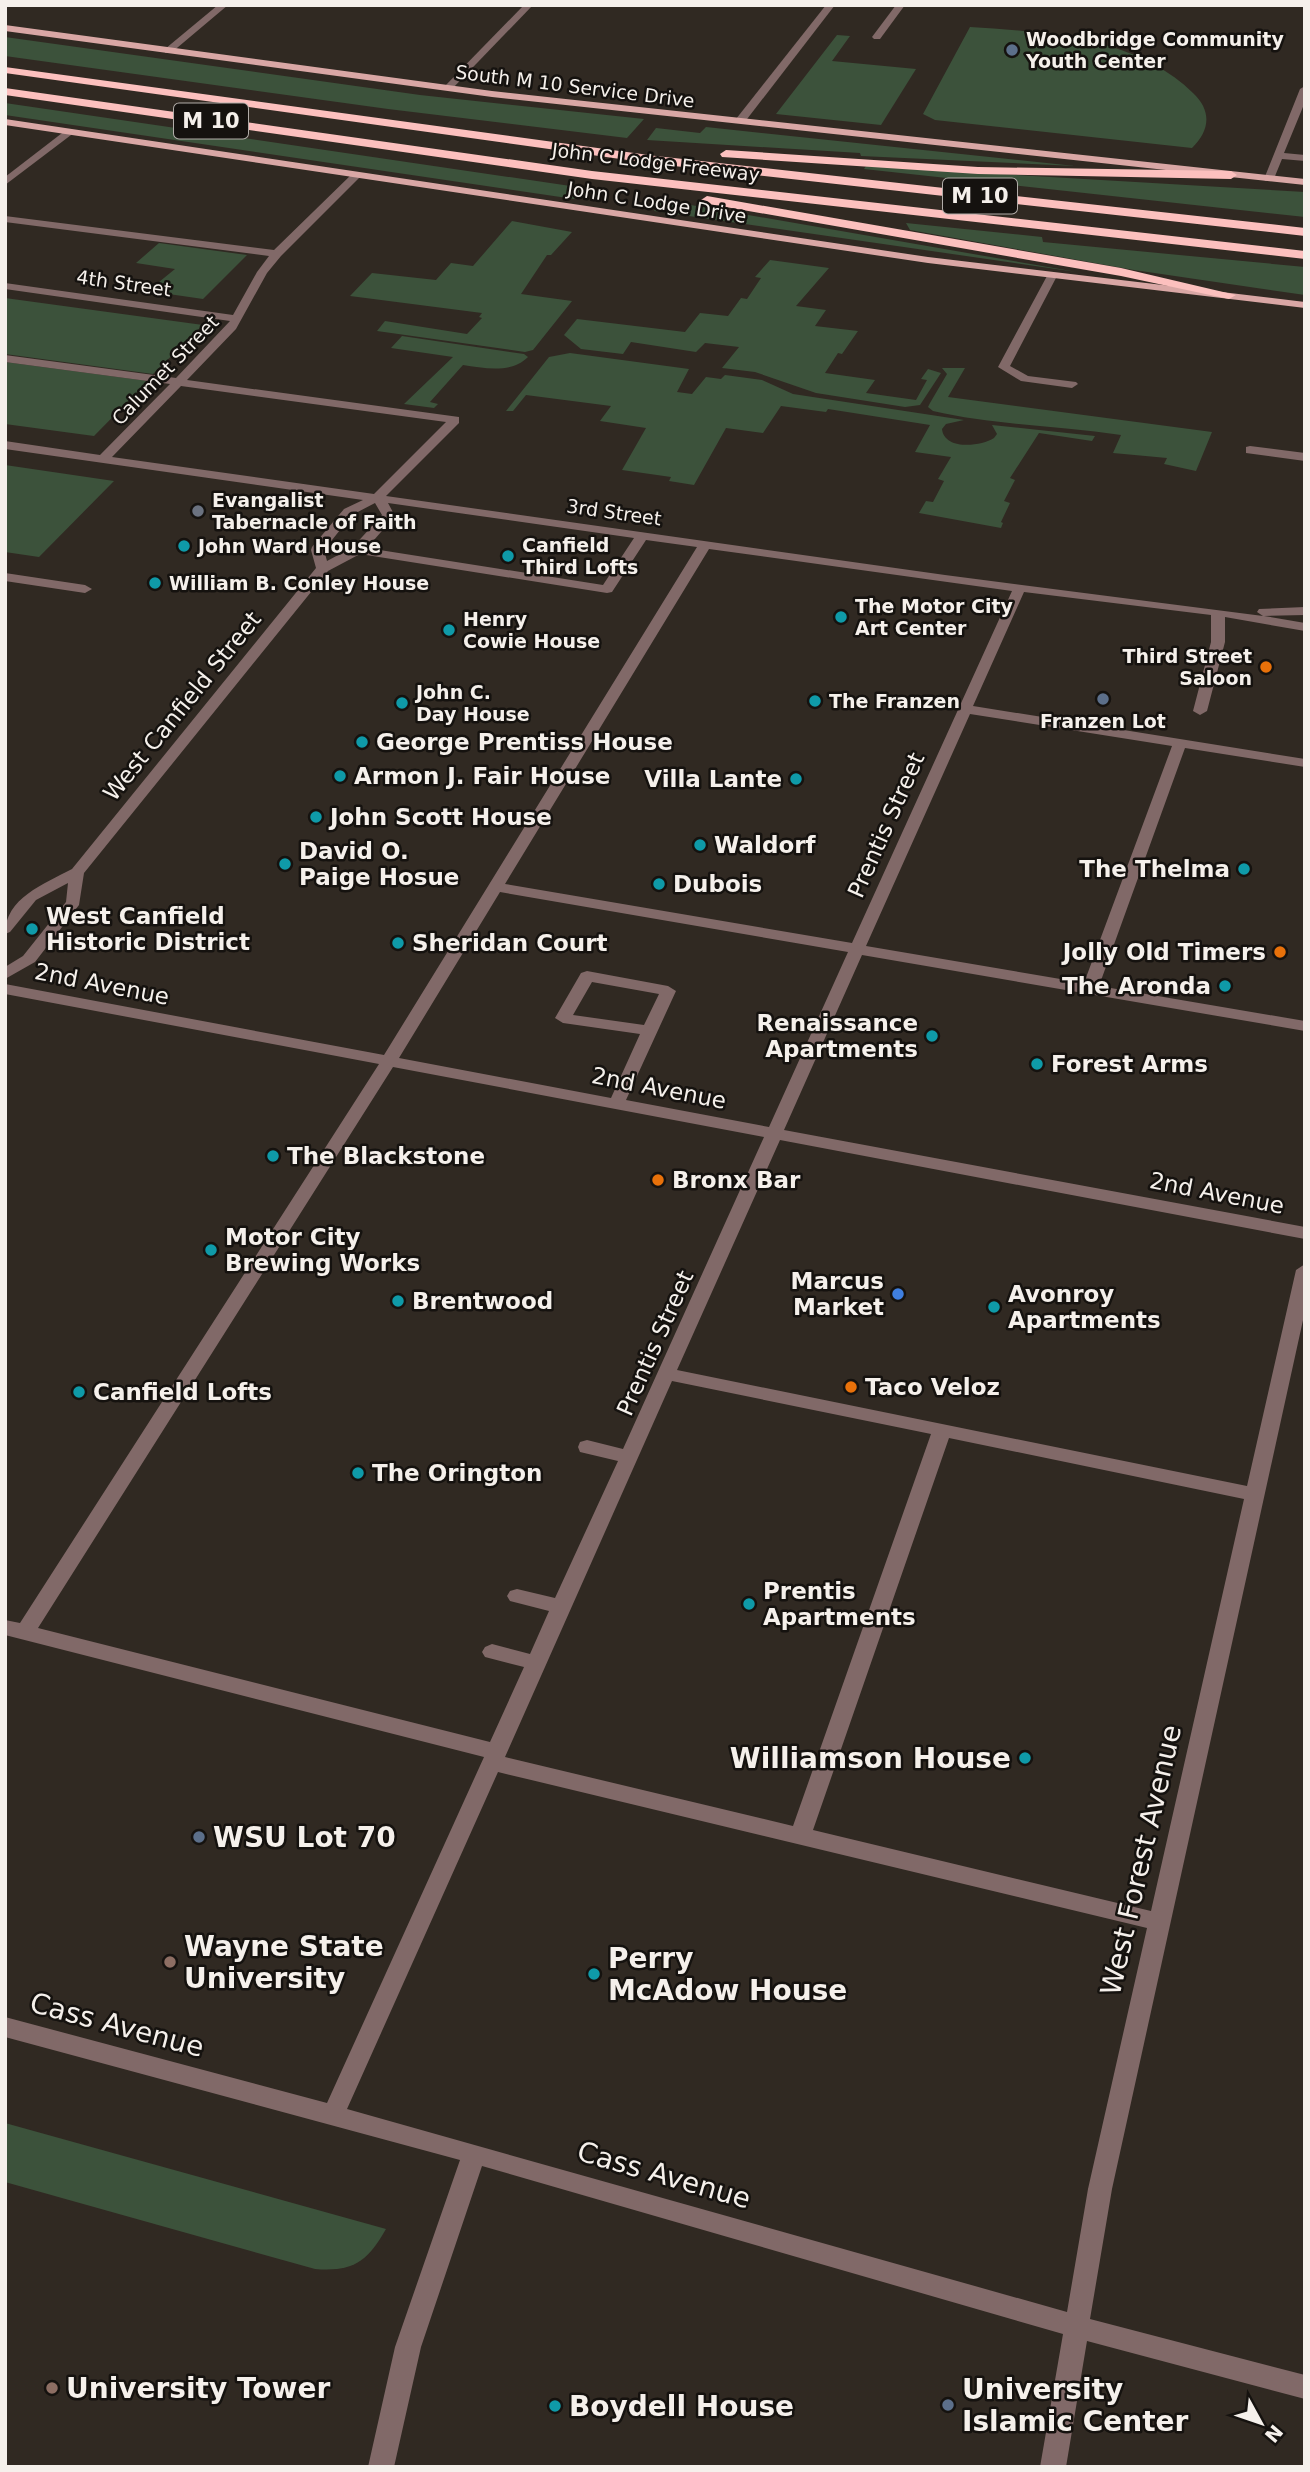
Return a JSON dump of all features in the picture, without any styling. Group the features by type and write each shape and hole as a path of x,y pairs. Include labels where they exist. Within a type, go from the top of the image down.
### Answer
{"highway":[{"name":"John C Lodge Freeway","path":"5,70 656,160 1305,232"},
{"name":"John C Lodge Freeway","path":"5,91 592,175 1305,255"},
{"path":"269,108 383,117 652,148 832,162 1163,176 1231,175"},
{"path":"592,175 674,194 1121,272 1229,295"}],"main road":[{"path":"5,29 168,51"},
{"name":"South M 10 Service Drive","path":"168,51 448,89 1231,175"},
{"name":"John C Lodge Drive","path":"5,122 1052,276 1305,305"},
{"path":"1231,175 1305,182"}],"street":[{"path":"168,51 224,5"},
{"path":"448,89 529,5"},
{"path":"740,121 831,5"},
{"path":"877,37 901,5"},
{"path":"1269,179 1305,89"},
{"path":"5,182 70,132"},
{"path":"1278,156 1305,158"},
{"name":"Calumet Street","path":"102,460 238,319 247,297 277,254 357,175"},
{"path":"5,219 277,254"},
{"path":"1052,276 1004,367 1025,379 1072,384"},
{"name":"4th Street","path":"5,286 238,319"},
{"path":"5,358 455,420 377,498 348,512 317,550 323,568"},
{"name":"3rd Street","path":"5,445 1020,589 1218,612 1305,627"},
{"path":"1250,450 1305,457"},
{"name":"West Canfield Street","path":"5,929 30,897 77,872 323,568 358,550 389,516 377,498"},
{"path":"358,550 607,589 642,536"},
{"path":"705,545 389,1061 15,1630 495,1757 1159,1922"},
{"path":"5,577 85,589"},
{"name":"Prentis Street","path":"332,2115 1020,589"},
{"name":"3rd Street","path":"1218,612 1305,611"},
{"path":"1200,711 1218,642 1218,612"},
{"path":"966,709 1305,763"},
{"path":"1090,988 1180,743"},
{"name":"West Canfield Street","path":"5,974 29,959 74,902 77,872"},
{"path":"496,887 1305,1027"},
{"path":"616,1104 668,990 587,976 563,1018 649,1031"},
{"name":"2nd Avenue","path":"5,989 1305,1233"},
{"name":"West Forest Avenue","path":"1053,2467 1100,2189 1305,1270"},
{"path":"668,1374 1255,1494"},
{"path":"801,1834 943,1430"},
{"path":"587,1447 630,1457"},
{"path":"517,1596 562,1607"},
{"path":"492,1652 537,1663"},
{"name":"Cass Avenue","path":"5,2027 474,2153 1075,2326 1305,2387"},
{"path":"381,2467 408,2347 474,2153"}],"green space":[{"path":"970,27 1058,35 1117,49 1145,60 1170,74 1199,100 1206,114 1202,134 1192,148 935,120 923,114"},
{"path":"837,35 850,36 832,61 916,69 881,125 776,114"},
{"path":"5,37 420,95 644,119 627,138 388,109 5,56"},
{"path":"5,103 584,188 574,199 5,115"},
{"path":"706,127 1075,166 861,156 860,153 647,140 656,128 700,133"},
{"path":"866,166 1305,192 1305,217 864,169"},
{"path":"662,200 1077,272 654,211"},
{"path":"512,221 572,232 551,255 547,255 521,294 572,301 533,350 525,352 377,331 385,321 467,334 482,318 479,317 482,313 350,296 372,273 436,280 451,263 473,266"},
{"path":"906,223 1042,237 1043,242 1305,267 1305,295 1134,270 910,230"},
{"path":"159,243 247,255 203,299 148,291 175,269 136,263"},
{"path":"770,260 829,268 796,306 826,310 815,326 858,331 842,354 838,353 825,373 875,380 866,393 916,400 927,380 921,379 928,369 941,373 920,405 905,407 816,393 755,372 722,368 739,347 705,343 696,352 631,342 623,354 581,349 564,335 577,319 685,332 700,313 728,316 741,298 747,299 761,278 755,277"},
{"path":"5,298 203,325 153,374 5,354"},
{"path":"402,336 524,354 528,357 506,368 463,365 430,402 438,404 434,408 404,404 453,357 391,348"},
{"path":"570,353 689,369 677,392 692,394 706,377 721,379 725,375 762,380 793,394 964,420 946,424 942,429 949,441 964,445 994,438 997,434 992,425 1095,436 1092,441 1039,433 1010,478 1015,480 1004,501 1010,503 1001,528 919,513 926,501 933,502 944,481 938,479 951,457 915,452 930,425 828,409 826,412 781,406 763,433 726,428 694,485 669,481 671,477 622,470 646,428 600,421 611,406 526,395 513,411 506,411 549,357"},
{"path":"5,362 148,381 94,436 5,424"},
{"path":"942,368 965,368 948,397 1212,432 1196,471 1164,464 1167,458 1113,453 1121,435 979,419 933,411 928,407 947,374"},
{"path":"5,465 114,481 39,557 5,552"},
{"path":"5,2123 386,2229 372,2250 358,2263 339,2269 315,2269 5,2182"}],"place":[{"name":"Woodbridge Community Youth Center","path":"1012,50"},
{"name":"Evangalist Tabernacle of Faith","path":"198,511"},
{"name":"John Ward House","path":"184,546"},
{"name":"Canfield Third Lofts","path":"508,556"},
{"name":"William B. Conley House","path":"155,583"},
{"name":"The Motor City Art Center","path":"841,617"},
{"name":"Henry Cowie House","path":"449,630"},
{"name":"Third Street Saloon","path":"1266,667"},
{"name":"Franzen Lot","path":"1103,699"},
{"name":"The Franzen","path":"815,701"},
{"name":"John C. Day House","path":"402,703"},
{"name":"George Prentiss House","path":"362,742"},
{"name":"Armon J. Fair House","path":"340,776"},
{"name":"Villa Lante","path":"796,779"},
{"name":"John Scott House","path":"316,817"},
{"name":"Waldorf","path":"700,845"},
{"name":"David O. Paige Hosue","path":"285,864"},
{"name":"The Thelma","path":"1244,869"},
{"name":"Dubois","path":"659,884"},
{"name":"West Canfield Historic District","path":"32,929"},
{"name":"Sheridan Court","path":"398,943"},
{"name":"Jolly Old Timers","path":"1280,952"},
{"name":"The Aronda","path":"1225,986"},
{"name":"Renaissance Apartments","path":"932,1036"},
{"name":"Forest Arms","path":"1037,1064"},
{"name":"The Blackstone","path":"273,1156"},
{"name":"Bronx Bar","path":"658,1180"},
{"name":"Motor City Brewing Works","path":"211,1250"},
{"name":"Marcus Market","path":"898,1294"},
{"name":"Brentwood","path":"398,1301"},
{"name":"Avonroy Apartments","path":"994,1307"},
{"name":"Taco Veloz","path":"851,1387"},
{"name":"Canfield Lofts","path":"79,1392"},
{"name":"The Orington","path":"358,1473"},
{"name":"Prentis Apartments","path":"749,1604"},
{"name":"Williamson House","path":"1025,1758"},
{"name":"WSU Lot 70","path":"199,1837"},
{"name":"Wayne State University","path":"170,1962"},
{"name":"Perry McAdow House","path":"594,1974"},
{"name":"University Tower","path":"52,2388"},
{"name":"University Islamic Center","path":"948,2405"},
{"name":"Boydell House","path":"555,2406"}]}
